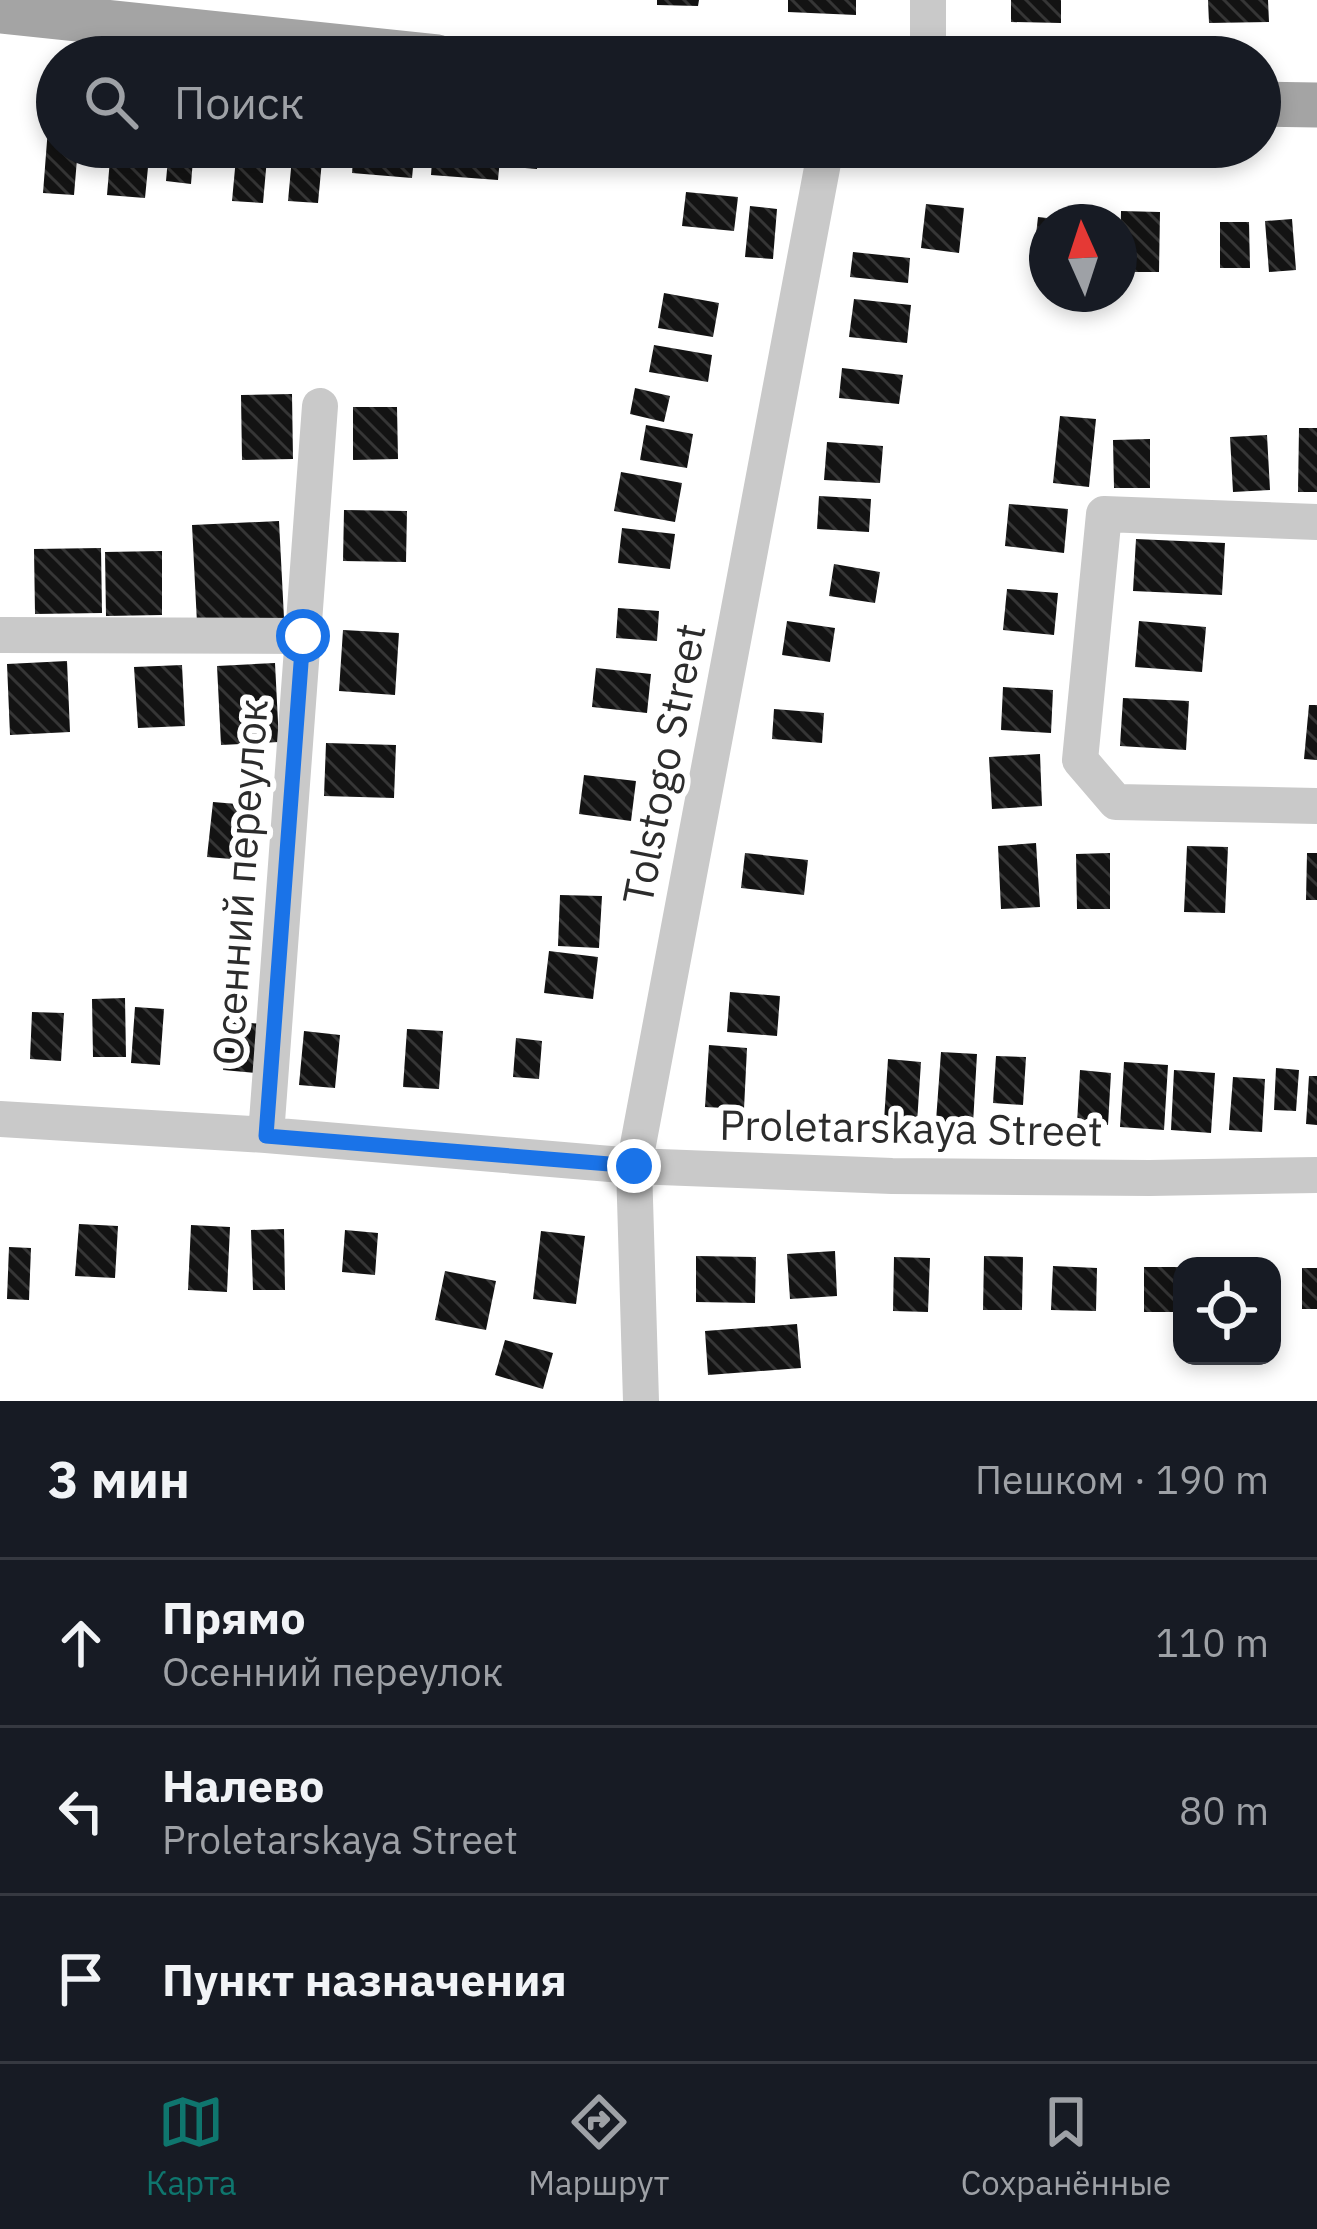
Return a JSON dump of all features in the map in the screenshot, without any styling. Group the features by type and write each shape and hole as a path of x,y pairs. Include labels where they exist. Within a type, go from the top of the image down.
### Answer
{"main road":[{"path":"0,10 242,36"},
{"path":"1281,104 1317,105"}],"street":[{"path":"928,0 928,36"},
{"name":"Tolstogo Street","path":"640,1401 634,1166 822,168"},
{"name":"Осенний переулок","path":"266,1136 320,406"},
{"path":"1317,522 1104,514 1080,760 1116,802 1317,806"},
{"name":"Осенний переулок","path":"0,635 303,636"},
{"name":"Proletarskaya Street","path":"0,1119 634,1166 915,1176 1317,1175"}],"building":[{"path":"657,0 699,0 698,6 657,5"},
{"path":"788,0 856,0 856,15 788,12"},
{"path":"1011,0 1061,0 1061,23 1011,22"},
{"path":"1208,0 1268,0 1269,22 1209,23"},
{"path":"45,168 76,168 74,195 43,193"},
{"path":"109,168 148,168 145,198 107,195"},
{"path":"167,168 192,168 191,184 166,181"},
{"path":"235,168 266,168 263,203 232,201"},
{"path":"291,168 321,168 318,203 288,201"},
{"path":"352,168 413,168 412,178 352,173"},
{"path":"432,168 499,168 498,180 431,175"},
{"path":"686,192 738,197 734,231 682,226"},
{"path":"926,204 964,208 959,253 921,248"},
{"path":"750,206 777,209 773,259 745,257"},
{"path":"1137,211 1160,212 1159,272 1137,272"},
{"path":"1292,219 1296,270 1269,272 1265,221"},
{"path":"1220,222 1249,222 1250,268 1220,268"},
{"path":"853,252 910,258 908,283 850,277"},
{"path":"664,293 719,303 713,337 658,328"},
{"path":"854,299 911,305 907,343 849,337"},
{"path":"654,345 712,355 708,382 649,372"},
{"path":"842,368 903,375 899,404 839,398"},
{"path":"635,388 670,396 664,422 630,414"},
{"path":"292,394 293,459 242,460 241,395"},
{"path":"353,407 397,407 398,459 353,460"},
{"path":"1060,416 1096,419 1089,487 1053,483"},
{"path":"646,425 693,434 687,468 640,460"},
{"path":"1299,428 1317,428 1317,492 1298,492"},
{"path":"1267,435 1270,490 1233,492 1230,437"},
{"path":"1150,439 1150,488 1114,488 1113,440"},
{"path":"827,442 883,446 880,483 824,480"},
{"path":"621,472 682,483 675,522 614,511"},
{"path":"819,496 871,499 869,532 817,529"},
{"path":"1009,504 1068,509 1064,553 1005,546"},
{"path":"344,510 407,511 406,562 343,561"},
{"path":"279,521 284,618 197,623 192,525"},
{"path":"622,528 675,534 670,569 618,563"},
{"path":"1136,539 1225,543 1222,595 1133,591"},
{"path":"101,548 102,613 35,614 34,549"},
{"path":"162,551 162,615 106,616 105,552"},
{"path":"834,564 880,572 875,603 829,596"},
{"path":"1007,589 1058,593 1054,635 1003,630"},
{"path":"618,608 659,611 657,641 616,638"},
{"path":"787,621 835,628 830,662 782,655"},
{"path":"1139,621 1206,627 1202,672 1135,667"},
{"path":"343,630 399,633 395,695 339,691"},
{"path":"67,661 70,732 10,735 7,664"},
{"path":"275,663 279,742 221,745 217,666"},
{"path":"182,665 185,726 138,728 134,667"},
{"path":"596,668 651,674 647,713 592,707"},
{"path":"1003,687 1053,690 1051,733 1001,730"},
{"path":"1123,698 1189,701 1186,750 1120,746"},
{"path":"1309,705 1317,705 1317,760 1304,759"},
{"path":"774,709 824,713 822,743 772,739"},
{"path":"326,743 396,745 394,798 324,796"},
{"path":"1040,754 1042,806 992,809 989,757"},
{"path":"584,775 636,781 631,821 579,814"},
{"path":"213,802 249,805 244,860 207,857"},
{"path":"1036,843 1040,907 1001,909 998,846"},
{"path":"1187,846 1228,847 1225,913 1184,912"},
{"path":"745,853 808,860 804,895 741,888"},
{"path":"1110,853 1110,909 1077,909 1076,854"},
{"path":"1307,853 1317,853 1317,900 1306,900"},
{"path":"560,895 602,896 599,948 558,946"},
{"path":"549,951 598,957 593,999 544,993"},
{"path":"730,992 780,996 777,1036 727,1032"},
{"path":"125,998 126,1057 93,1057 92,999"},
{"path":"135,1007 164,1009 160,1065 131,1063"},
{"path":"32,1012 64,1013 61,1061 30,1059"},
{"path":"228,1021 262,1024 257,1073 223,1070"},
{"path":"407,1029 443,1031 439,1089 403,1087"},
{"path":"304,1031 340,1035 335,1088 299,1085"},
{"path":"516,1038 542,1041 539,1079 513,1077"},
{"path":"709,1045 747,1048 744,1109 705,1107"},
{"path":"941,1052 977,1054 973,1124 936,1121"},
{"path":"996,1056 1026,1057 1023,1105 993,1103"},
{"path":"888,1059 921,1062 917,1123 884,1121"},
{"path":"1124,1062 1168,1065 1164,1130 1120,1127"},
{"path":"1276,1068 1299,1070 1296,1111 1274,1110"},
{"path":"1080,1070 1111,1073 1108,1125 1077,1123"},
{"path":"1174,1070 1215,1073 1211,1133 1171,1130"},
{"path":"1309,1076 1317,1076 1317,1125 1306,1124"},
{"path":"1233,1077 1265,1079 1262,1132 1229,1130"},
{"path":"79,1224 118,1226 115,1278 75,1276"},
{"path":"191,1225 230,1227 227,1292 188,1290"},
{"path":"284,1229 285,1290 253,1290 251,1230"},
{"path":"345,1230 378,1233 375,1275 342,1272"},
{"path":"541,1231 585,1236 576,1304 533,1299"},
{"path":"9,1247 31,1248 29,1300 7,1299"},
{"path":"835,1251 837,1296 790,1299 787,1254"},
{"path":"696,1256 756,1257 755,1303 696,1302"},
{"path":"984,1256 1023,1257 1022,1310 983,1310"},
{"path":"894,1257 930,1258 928,1312 893,1311"},
{"path":"1053,1266 1097,1268 1096,1311 1051,1310"},
{"path":"1144,1267 1173,1267 1173,1312 1144,1312"},
{"path":"1302,1268 1317,1268 1317,1309 1302,1309"},
{"path":"445,1271 496,1281 486,1330 435,1320"},
{"path":"797,1324 801,1368 708,1375 705,1331"},
{"path":"505,1340 553,1353 543,1389 495,1375"}],"route":[{"path":"303,636 266,1136 634,1166"}]}
